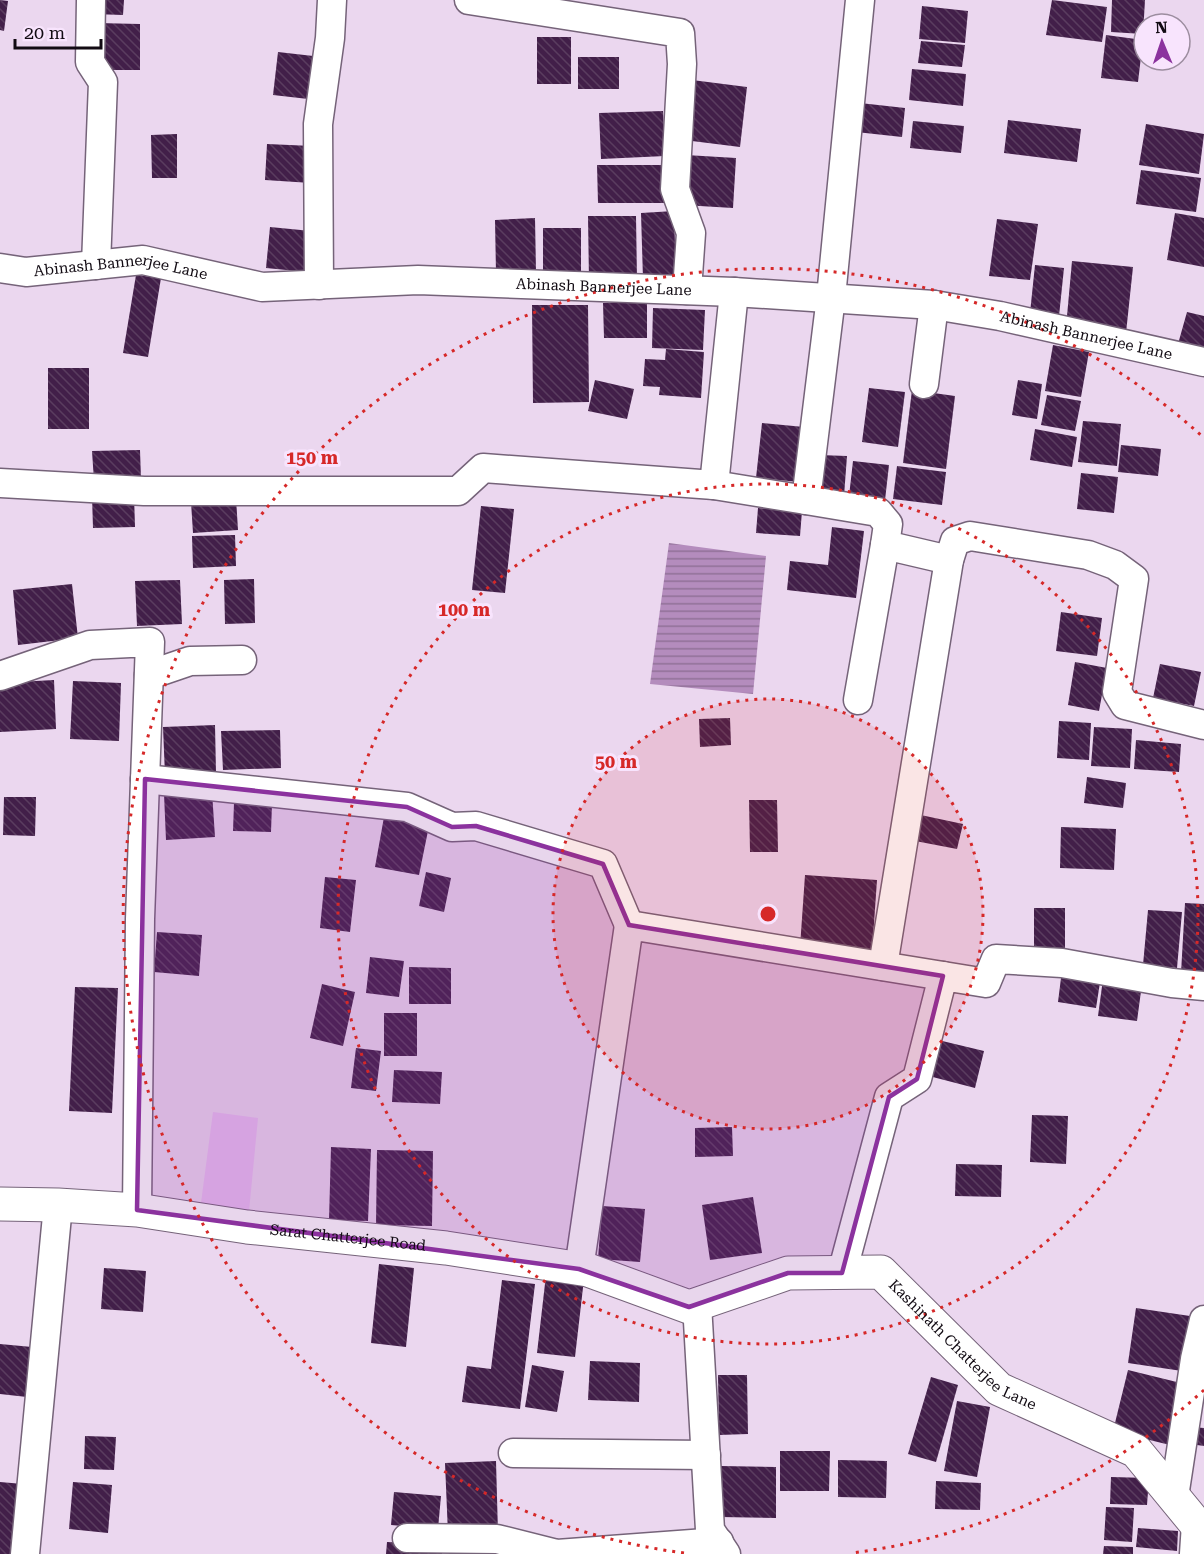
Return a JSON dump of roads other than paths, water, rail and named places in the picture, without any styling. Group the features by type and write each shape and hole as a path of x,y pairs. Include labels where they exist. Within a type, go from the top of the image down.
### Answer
{"street":[{"path":"91,0 90,62 103,82 96,265"},
{"path":"318,285 318,124 330,38 332,0"},
{"path":"469,0 680,33 682,64 675,189 691,233 687,290"},
{"path":"806,500 831,297 860,0"},
{"name":"Abinash Bannerjee Lane","path":"0,268 26,272 143,260 262,287 418,280 734,292 934,305 1000,316 1204,362"},
{"path":"714,485 734,292"},
{"path":"924,384 934,305"},
{"path":"0,483 144,491 458,490 483,468 714,485 878,512 888,524 858,700"},
{"path":"884,966 949,560 955,541 970,536 1088,555 1115,565 1134,579 1117,692 1125,705 1204,725"},
{"path":"885,545 949,560"},
{"path":"0,676 90,645 150,642 140,918 137,1210"},
{"path":"148,675 190,661 242,660"},
{"path":"145,779 407,807 453,827 476,826 603,864 629,925 579,1269"},
{"path":"629,925 986,983 996,959 1062,963 1172,983 1204,986"},
{"path":"842,1273 889,1097 917,1079 943,976"},
{"name":"Sarat Chatterjee Road","path":"0,1204 137,1210 247,1227 446,1248 579,1269 693,1306"},
{"path":"25,1554 58,1205"},
{"name":"Kashinath Chatterjee Lane","path":"693,1306 788,1273 881,1272 999,1389 1136,1451 1174,1497 1198,1535"},
{"path":"693,1306 710,1530 722,1548"},
{"path":"1174,1497 1203,1334"},
{"path":"513,1453 706,1455"},
{"path":"407,1538 497,1539 557,1554 722,1548"}]}
